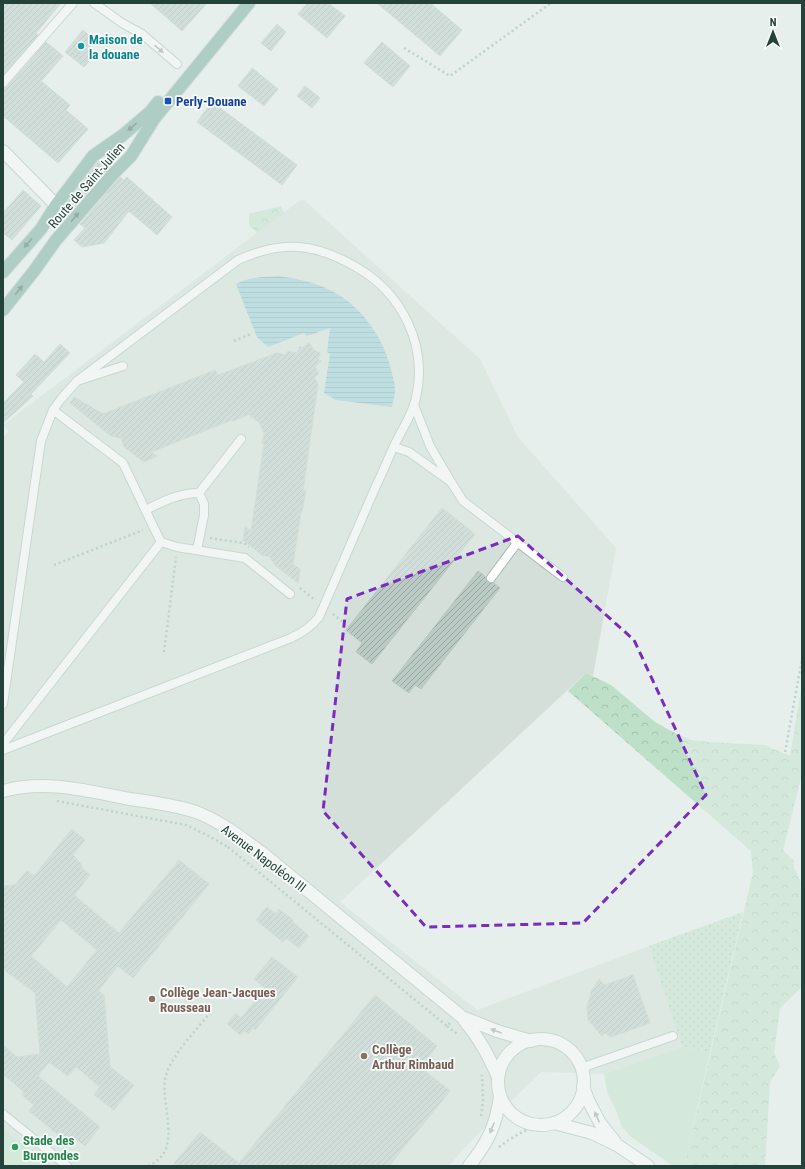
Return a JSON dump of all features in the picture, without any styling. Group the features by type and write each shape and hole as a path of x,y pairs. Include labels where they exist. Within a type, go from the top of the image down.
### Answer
{"main road":[{"name":"Route de Saint-Julien","path":"3,272 41,229 56,205 93,156 123,135 151,111 241,3"},
{"name":"Route de Saint-Julien","path":"3,310 56,240 115,172 131,156 154,119 249,3"},
{"path":"41,229 56,240"}],"street":[{"path":"3,151 56,205"},
{"name":"Avenue Napoléon III","path":"3,791 30,786 57,786 173,806 195,812 215,821 237,834 261,852 460,1015 478,1036 498,1077"},
{"name":"Avenue Napoléon III","path":"460,1015 497,1031 531,1041"},
{"path":"469,1166 485,1145 494,1126 500,1096 498,1077 501,1065 508,1054 518,1046 531,1041 545,1040 558,1043 570,1051 581,1068 583,1086 588,1100 600,1123 617,1145"},
{"path":"500,1096 506,1107 514,1116 527,1123 540,1125 554,1123 566,1117 575,1108 581,1097 583,1086"},
{"path":"554,1123 592,1133 617,1145 648,1166"}],"lane":[{"path":"3,83 73,3"},
{"path":"94,3 122,23 142,34 177,64"},
{"path":"3,704 41,441 53,410 60,399 77,381 238,260 265,250 298,246 327,252 354,265 381,285 398,304 412,330 417,351 418,386 414,404 319,617 303,632 291,638 3,750"},
{"path":"77,381 123,366"},
{"path":"414,404 430,446 463,501 563,577"},
{"path":"53,410 124,463 152,526 162,542 178,547 245,558 290,594"},
{"path":"200,493 241,439"},
{"path":"394,447 409,452 451,482"},
{"path":"146,510 165,500 190,493 200,493"},
{"path":"197,550 204,515 204,504 200,493"},
{"path":"3,744 162,542"},
{"path":"491,578 517,543"},
{"path":"581,1068 673,1036"},
{"path":"3,1114 67,1166"}],"path":[{"path":"404,48 450,76 551,3"},
{"path":"234,341 251,334"},
{"path":"54,565 152,526"},
{"path":"164,652 178,547"},
{"path":"785,752 802,659"},
{"path":"54,801 186,825 210,836 228,847 459,1036"},
{"path":"228,847 237,834"},
{"path":"148,1166 159,1159 164,1153 166,1146 168,1124 164,1089 166,1073 177,1054 210,1013"},
{"path":"448,1026 460,1015"},
{"path":"480,1121 483,1101 481,1071"},
{"path":"497,1149 525,1130 540,1125"}],"highlighted area":[{"path":"518,536 634,640 706,795 583,923 426,927 323,811 347,599"}],"shaded area":[{"path":"304,200 480,359 518,437 616,548 593,676 586,673 340,902 477,1010 649,946 682,1047 604,1074 541,1072 465,1147 449,1166 3,1166 3,437 9,432 3,425 299,201"}],"green space":[{"path":"281,206 284,213 257,233 249,225 249,214"},
{"path":"586,673 611,685 655,722 691,740 765,745 790,756 802,684 802,774 783,850 794,861 794,868 801,882 802,987 780,1008 774,1053 780,1066 770,1082 765,1166 684,1166 753,873 751,851 568,691"},
{"path":"743,912 710,1052 682,1047 649,946"},
{"path":"682,1047 710,1052 684,1166 673,1166 630,1136 622,1127 607,1092 604,1074"},
{"name":"Stade des Burgondes","path":"3,1129 49,1166 3,1166"}],"water":[{"path":"279,276 306,281 326,288 343,298 363,315 378,337 389,361 395,388 392,407 336,400 324,393 330,354 327,352 330,328 307,336 304,333 268,347 257,337 236,284 251,279"}],"building":[{"path":"3,3 61,3 36,33 38,35 3,75"},
{"path":"150,3 207,3 182,31"},
{"path":"308,3 328,3 345,16 327,38 298,14"},
{"path":"377,3 430,3 462,30 440,56"},
{"path":"277,24 286,32 271,51 261,43"},
{"name":"Maison de la douane","path":"83,30 95,40 87,51 93,56 84,67 65,52"},
{"path":"46,42 63,56 41,81 70,105 66,110 88,129 58,163 3,116 3,88 7,87"},
{"path":"382,42 410,66 393,87 364,63"},
{"path":"252,68 278,89 264,106 238,86"},
{"path":"305,86 320,98 312,108 297,96"},
{"path":"212,102 297,165 282,185 197,122"},
{"path":"98,161 109,168 69,214 63,208"},
{"path":"120,177 124,180 127,177 172,217 157,235 129,211 104,243 82,247 74,240 85,228 80,224"},
{"path":"23,190 41,206 12,240 3,233 3,213"},
{"path":"309,343 314,350 320,353 318,360 321,361 315,367 319,374 314,377 318,384 303,490 306,491 301,512 293,564 300,569 298,583 276,566 270,557 262,555 243,540 245,527 251,531 264,444 262,444 264,434 260,423 251,418 250,414 151,452 157,456 144,462 124,447 121,438 111,436 70,403 74,397 103,414 215,370 218,375 277,353 286,355 288,351 297,353 300,346 302,348"},
{"path":"60,344 70,353 31,394 33,396 3,423 3,403 24,382 16,375 35,354 44,362"},
{"path":"442,508 475,534 372,664 356,652 362,643 346,630"},
{"path":"478,571 486,577 487,582 494,583 500,588 421,689 415,685 409,693 392,681"},
{"path":"72,829 85,840 73,855 82,865 81,867 90,875 74,895 119,933 179,860 209,884 133,978 118,966 98,991 104,995 110,1067 134,1085 114,1110 94,1095 100,1087 76,1067 68,1076 49,1062 38,1076 100,1127 85,1146 72,1136 67,1142 29,1111 34,1105 22,1095 24,1092 3,1074 3,1045 17,1057 40,1054 35,993 3,969 3,886 15,885 27,871 34,876","holes":["61,920 97,950 67,987 31,956"]},
{"path":"267,907 276,914 279,909 309,936 299,948 286,938 283,942 256,920"},
{"path":"272,957 298,977 255,1030 253,1028 248,1034 244,1031 240,1035 227,1024 236,1013 241,1018 265,988 254,979"},
{"path":"633,975 650,1023 611,1037 605,1033 602,1036 588,1020 587,1007 591,992 599,979 604,985"},
{"path":"375,995 437,1046 420,1067 450,1091 389,1166 172,1166 200,1132 239,1163"}],"place":[{"name":"Maison de la douane","path":"81,46"},
{"name":"Perly-Douane","path":"168,101"},
{"name":"Collège Jean-Jacques Rousseau","path":"152,999"},
{"name":"Collège Arthur Rimbaud","path":"364,1056"},
{"name":"Stade des Burgondes","path":"15,1147"}]}
